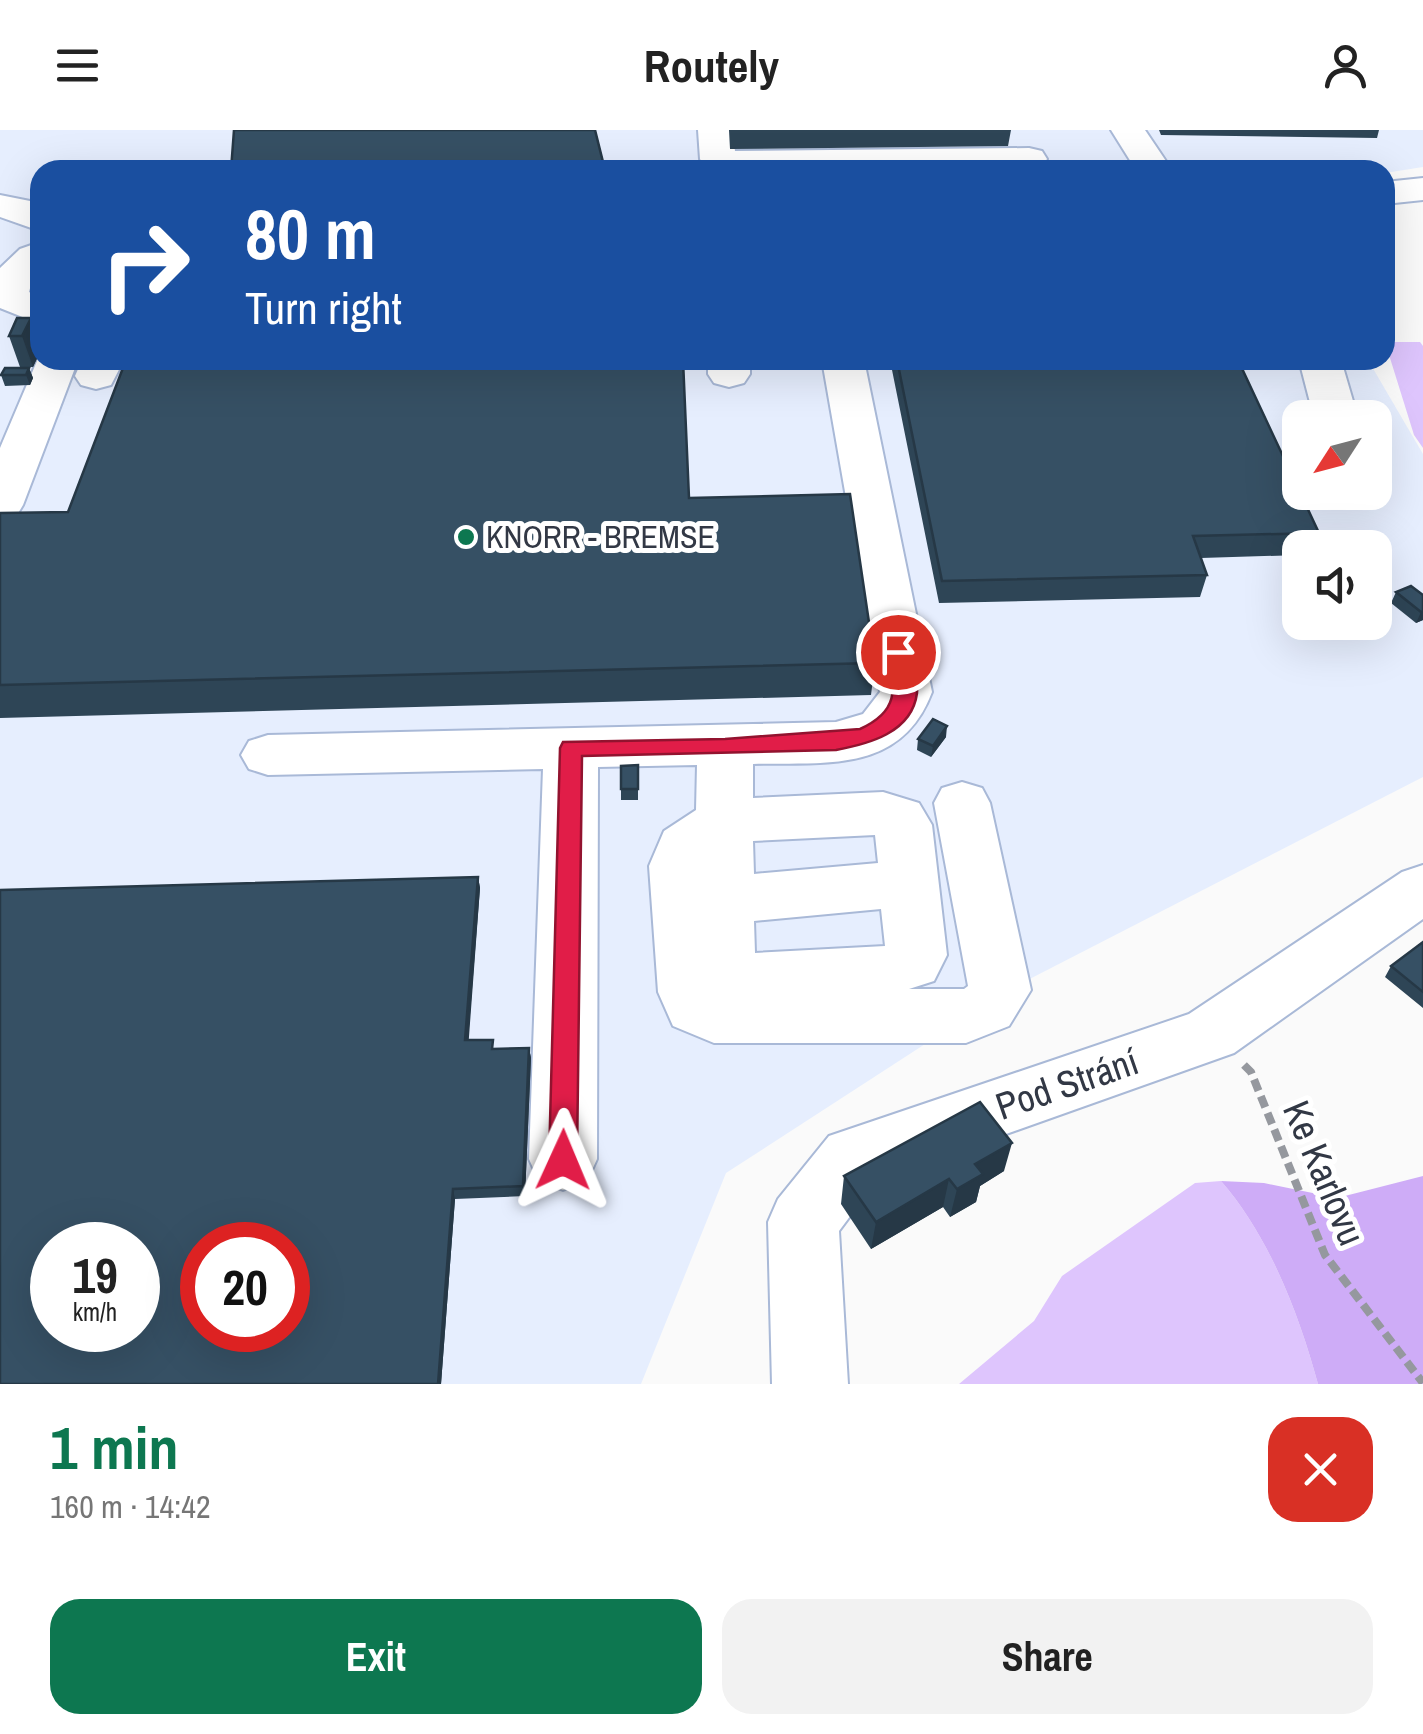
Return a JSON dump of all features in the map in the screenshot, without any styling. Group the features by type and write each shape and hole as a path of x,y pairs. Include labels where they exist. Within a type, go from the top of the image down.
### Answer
{"street":[{"path":"715,130 718,158 722,160"},
{"path":"1128,130 1148,160"},
{"path":"997,160 1026,153"},
{"path":"1395,192 1423,189"},
{"path":"0,206 30,212"},
{"path":"20,309 10,293 10,280 30,260"},
{"path":"0,505 83,370"},
{"path":"268,755 725,747 836,742 882,728 900,707 906,692 845,370"},
{"path":"1323,370 1331,400"},
{"path":"725,747 724,821 724,963 734,978 888,971 912,963 916,955 903,825 890,814 724,821 691,841 679,855 689,992 695,1006 705,1014 726,1018 966,1016 996,1002 1000,990 962,803"},
{"path":"563,1160 571,748"},
{"path":"724,900 909,882"},
{"name":"Pod Strání","path":"810,1384 803,1222 853,1158 1211,1034 1423,888"}],"path":[{"name":"Ke Karlovu","path":"1211,1034 1251,1072 1325,1256 1423,1383"}],"shaded area":[{"path":"0,130 1423,130 1423,167 1395,171 1395,160 30,160 30,370 1374,370 1391,400 1282,400 1282,510 1392,510 1392,401 1423,454 1423,777 1010,989 726,1173 641,1384 0,1384"},
{"path":"1395,342 1420,342 1423,346 1423,448 1414,435 1394,370"},
{"path":"1423,1176 1423,1384 1318,1384 1302,1330 1268,1251 1221,1181 1264,1183 1337,1198"},
{"path":"1221,1181 1268,1251 1302,1330 1318,1384 959,1384 1034,1321 1062,1276 1195,1183"}],"building":[{"path":"234,130 595,130 602,160 232,160"},
{"path":"17,318 30,318 22,336 9,336"},
{"path":"5,368 29,368 26,375 1,375"},
{"name":"KNORR - BREMSE","path":"122,370 683,370 689,498 850,494 875,663 0,685 0,513 68,512"},
{"path":"899,370 1243,370 1282,454 1282,510 1308,510 1318,530 1193,536 1207,575 942,581"},
{"path":"1411,586 1423,595 1421,612 1396,592"},
{"path":"933,719 947,726 933,746 918,739"},
{"path":"638,765 638,789 621,789 621,766"},
{"path":"478,877 465,1040 493,1040 492,1049 529,1048 523,1186 453,1189 438,1384 0,1384 0,890"},
{"path":"1423,942 1423,992 1391,966"},
{"path":"980,1102 1012,1143 975,1164 983,1174 957,1189 949,1179 876,1222 844,1176"}],"place":[{"name":"KNORR - BREMSE","path":"466,537"}],"route":[{"path":"563,1160 571,748 725,747 836,742 865,736 882,728 900,707 906,692 898,652"}]}
